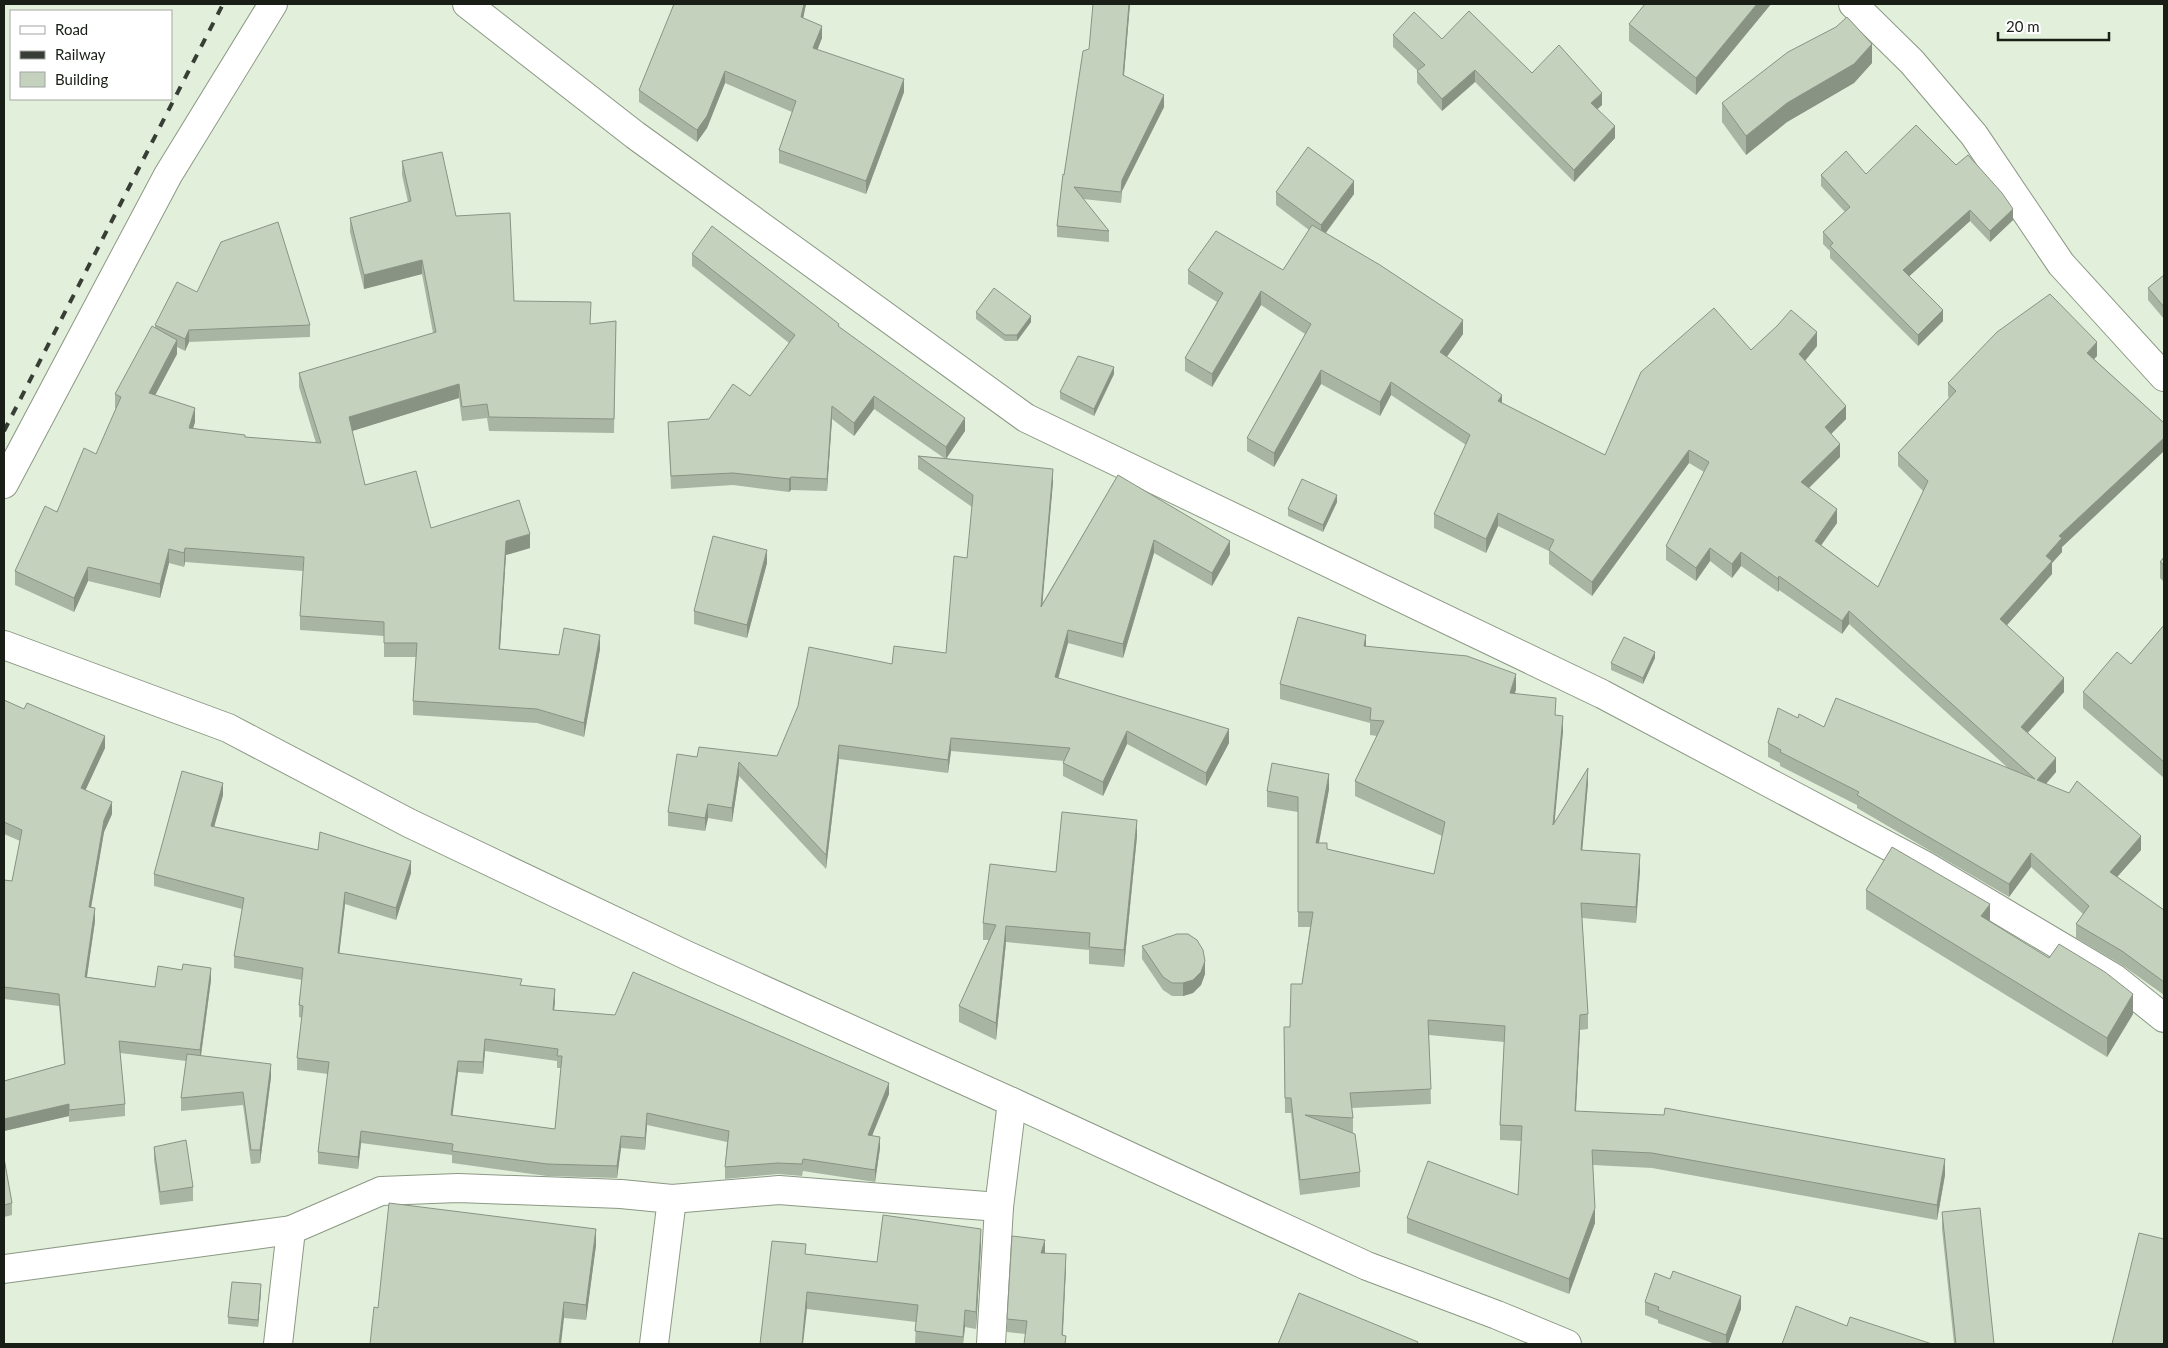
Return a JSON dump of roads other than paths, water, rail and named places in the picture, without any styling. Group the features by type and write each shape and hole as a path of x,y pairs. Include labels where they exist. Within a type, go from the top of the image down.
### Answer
{"street":[{"path":"4,484 168,175 273,4"},
{"path":"467,4 636,135 1026,418 1602,694 1924,865 2114,978 2164,1018"},
{"path":"1853,4 1912,62 1974,135 2061,264 2164,377"},
{"path":"4,645 228,728 418,827 686,955 1012,1102 1367,1266 1497,1315 1567,1344"},
{"path":"991,1344 999,1206 1012,1102"},
{"path":"4,1268 291,1230 381,1191 458,1188 621,1194 672,1199 779,1190 999,1206"},
{"path":"654,1344 672,1199"},
{"path":"278,1344 291,1230"}],"railway":[{"path":"4,431 223,4"}]}
